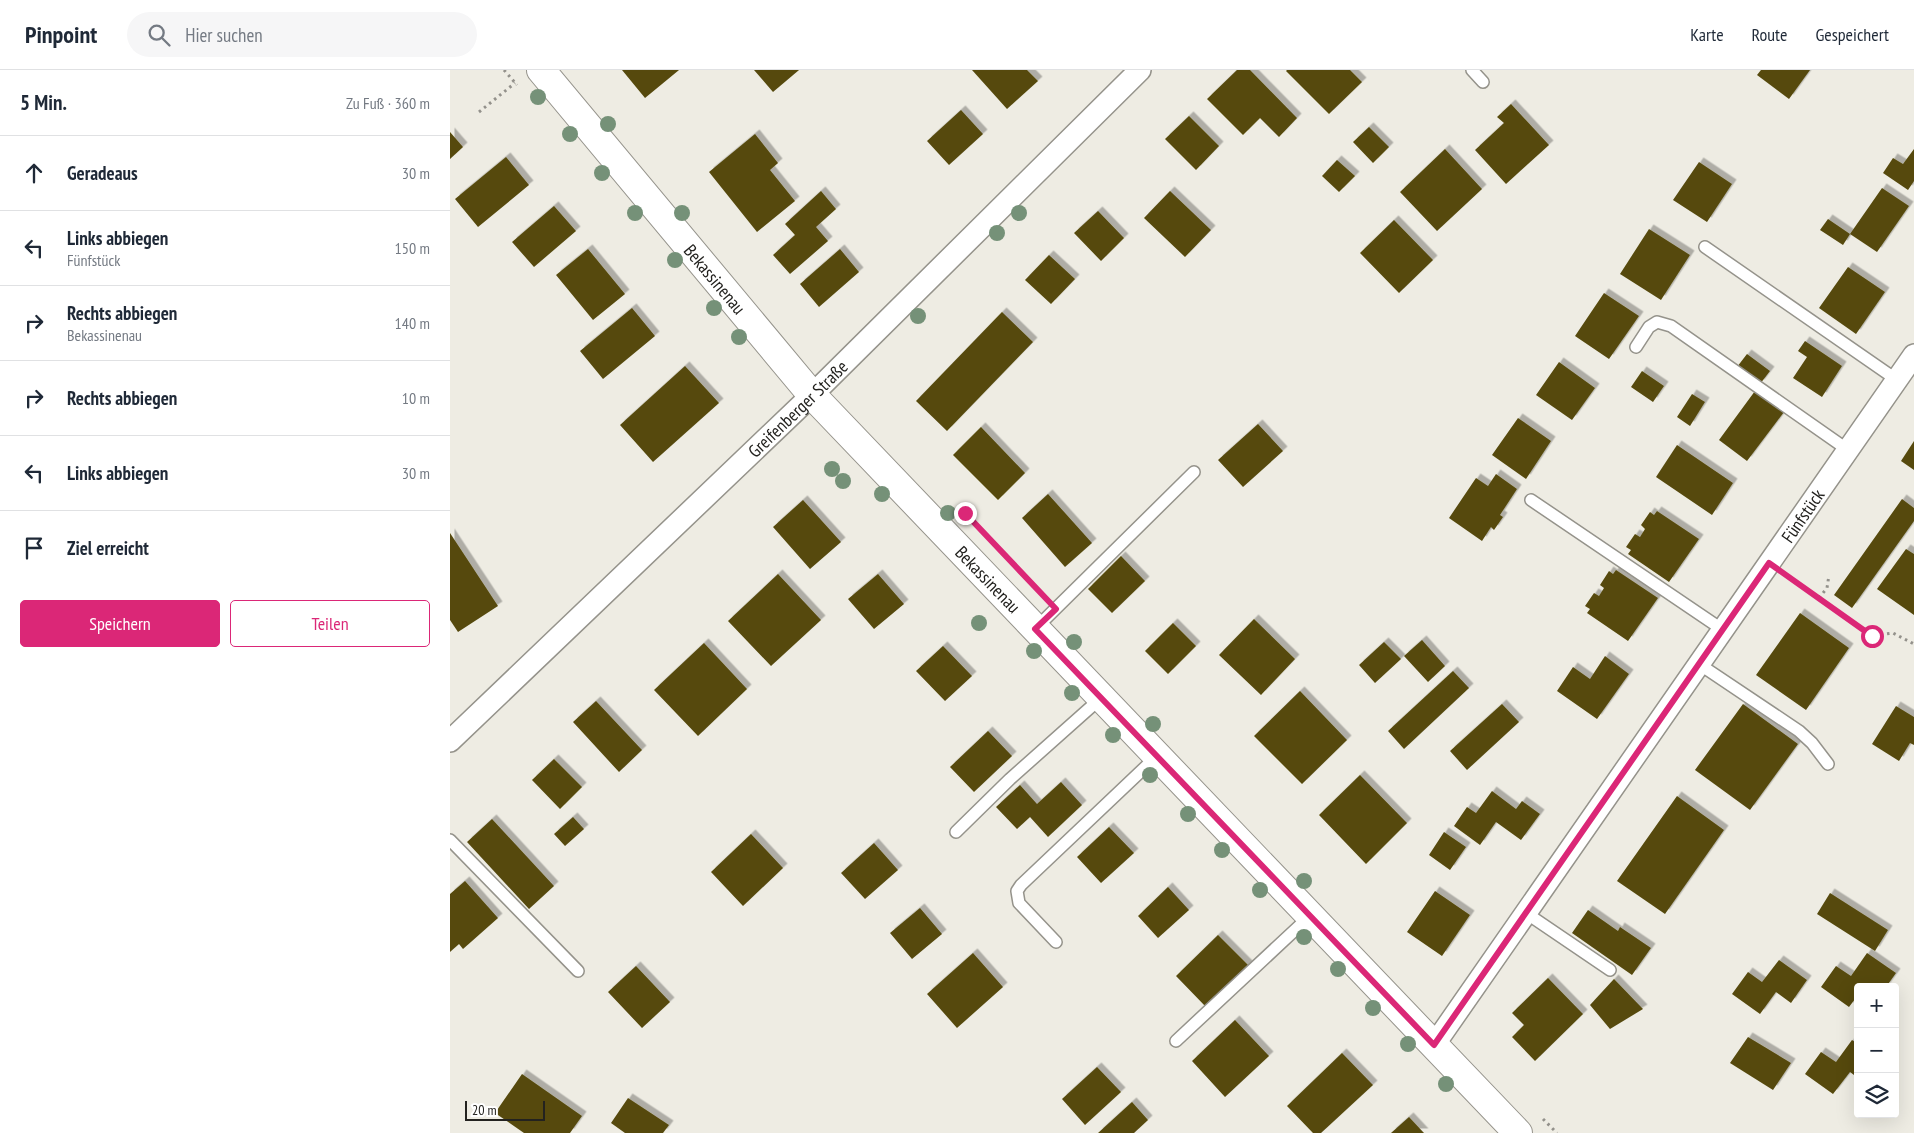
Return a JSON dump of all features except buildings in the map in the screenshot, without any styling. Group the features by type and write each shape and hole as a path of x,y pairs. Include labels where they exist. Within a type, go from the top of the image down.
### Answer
{"street":[{"name":"Bekassinenau","path":"541,70 812,395 1518,1133"},
{"name":"Greifenberger Straße","path":"452,733 812,395 1140,70"},
{"name":"Fünfstück","path":"1434,1045 1914,355"}],"lane":[{"path":"1472,70 1484,82"},
{"path":"1706,247 1896,380"},
{"path":"1636,347 1649,327 1657,322 1670,326 1848,450"},
{"path":"1035,629 1194,472"},
{"path":"1531,500 1723,630"},
{"path":"1699,664 1799,730 1828,764"},
{"path":"956,832 1010,779 1101,698"},
{"path":"1056,942 1019,903 1017,891 1021,885 1157,756"},
{"path":"450,840 578,971"},
{"path":"1526,913 1610,970"},
{"path":"1176,1041 1310,916"}],"path":[{"path":"479,112 515,83"},
{"path":"1769,563 1872,636 1893,633 1914,644"},
{"path":"1819,598 1827,588 1829,576"}],"route":[{"path":"965,513 1056,609 1035,629 1434,1045 1769,563 1872,636"}]}
